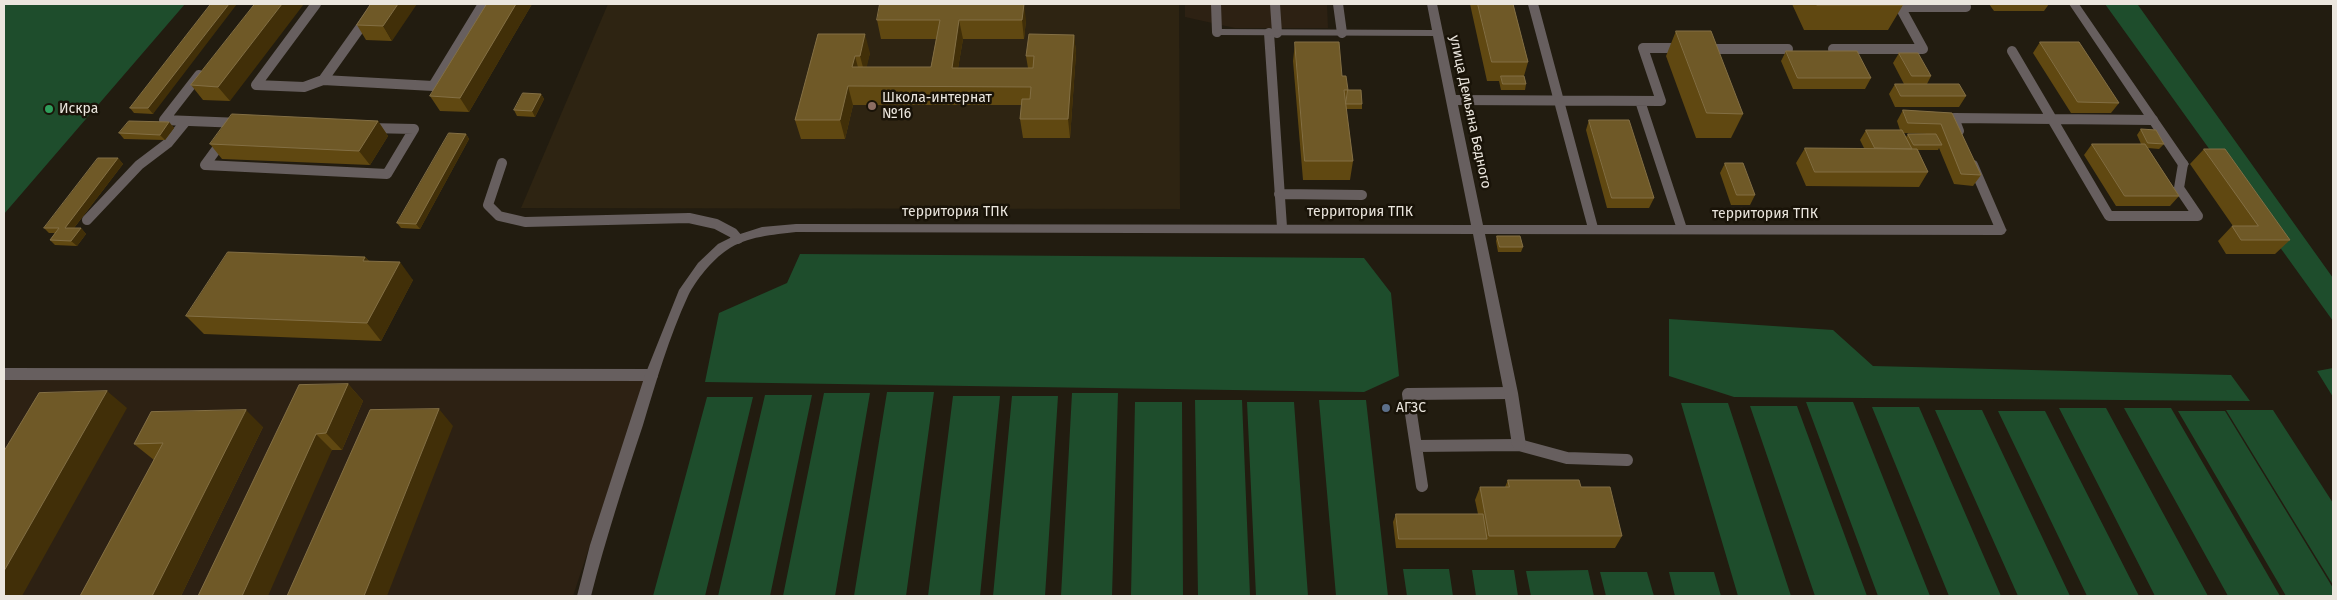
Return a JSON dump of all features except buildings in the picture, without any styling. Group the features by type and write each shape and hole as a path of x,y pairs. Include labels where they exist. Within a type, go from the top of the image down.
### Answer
{"street":[{"name":"улица Демьяна Бедного","path":"1432,4 1511,394 1519,445"},
{"path":"2074,4 2183,164"},
{"path":"1216,32 1438,33"},
{"name":"территория ТПК","path":"584,596 597,545 652,375 683,293 702,266 722,247 738,239 762,232 796,228 1282,227 2001,230"}],"lane":[{"path":"316,4 256,85 304,87 323,80 433,86 483,4"},
{"path":"323,80 377,4"},
{"path":"1216,4 1216,32"},
{"path":"1275,4 1273,33 1282,227"},
{"path":"1338,4 1342,33"},
{"path":"1533,4 1593,228"},
{"path":"1833,48 1923,49 1900,7 1966,7 1965,4"},
{"path":"1452,100 1661,101 1644,48 1788,49"},
{"path":"2012,51 2109,216 2198,216 2179,188 2183,164"},
{"path":"207,66 164,120 256,123"},
{"path":"1640,101 1682,229"},
{"path":"2001,230 1954,118 2153,120"},
{"path":"87,220 139,165 168,142 186,121"},
{"path":"236,122 205,165 387,174 414,129 355,127"},
{"path":"502,163 488,205 499,216 525,222 689,218 716,224 733,233 738,239"},
{"path":"1280,194 1362,195"},
{"path":"4,374 652,375"},
{"path":"1422,486 1408,394 1511,394"},
{"path":"1416,446 1519,445 1568,458 1627,460"}],"shaded area":[{"name":"Школа-интернат №16","path":"608,4 1179,4 1180,209 521,208"},
{"path":"1185,4 1327,4 1328,28 1235,28 1185,17"},
{"path":"4,373 647,373 573,596 4,596"}],"green space":[{"name":"Искра","path":"4,4 185,4 4,214"},
{"path":"2105,4 2138,5 2333,278 2333,321"},
{"path":"800,254 1364,258 1391,293 1399,376 1364,392 705,382 719,313 787,283"},
{"path":"1669,319 1833,330 1873,366 2231,375 2250,401 1734,397 1669,376"},
{"path":"2333,368 2333,397 2317,371"},
{"path":"887,392 934,392 906,596 854,596"},
{"path":"824,393 870,393 835,596 783,596"},
{"path":"1072,393 1118,393 1112,596 1061,596"},
{"path":"765,395 812,395 770,596 718,596"},
{"path":"953,396 1000,396 980,596 928,596"},
{"path":"1012,396 1058,396 1045,596 993,596"},
{"path":"707,397 753,397 705,596 653,596"},
{"path":"1195,400 1242,400 1250,596 1198,596"},
{"path":"1319,400 1366,400 1388,596 1336,596"},
{"path":"1135,402 1182,402 1183,596 1131,596"},
{"path":"1247,402 1294,402 1308,596 1256,596"},
{"path":"1806,402 1853,402 1930,596 1878,596"},
{"path":"1681,403 1728,403 1791,596 1738,596"},
{"path":"1750,406 1797,406 1867,596 1815,596"},
{"path":"1872,407 1919,407 2001,596 1949,596"},
{"path":"2059,408 2106,408 2208,596 2155,596"},
{"path":"2124,408 2171,408 2280,596 2228,596"},
{"path":"1935,410 1982,410 2070,596 2018,596"},
{"path":"2226,410 2273,410 2333,503 2333,585"},
{"path":"1998,411 2045,411 2139,596 2087,596"},
{"path":"2178,411 2225,411 2333,588 2333,596 2286,596"},
{"path":"1403,569 1449,569 1453,596 1407,596"},
{"path":"1472,570 1514,570 1518,596 1476,596"},
{"path":"1588,570 1594,596 1531,596 1526,571"},
{"path":"1600,572 1647,572 1654,596 1606,596"},
{"path":"1669,572 1714,572 1721,596 1675,596"}],"place":[{"name":"Школа-интернат №16","path":"872,106"},
{"name":"Искра","path":"49,109"},
{"name":"АГЗС","path":"1386,408"}]}
